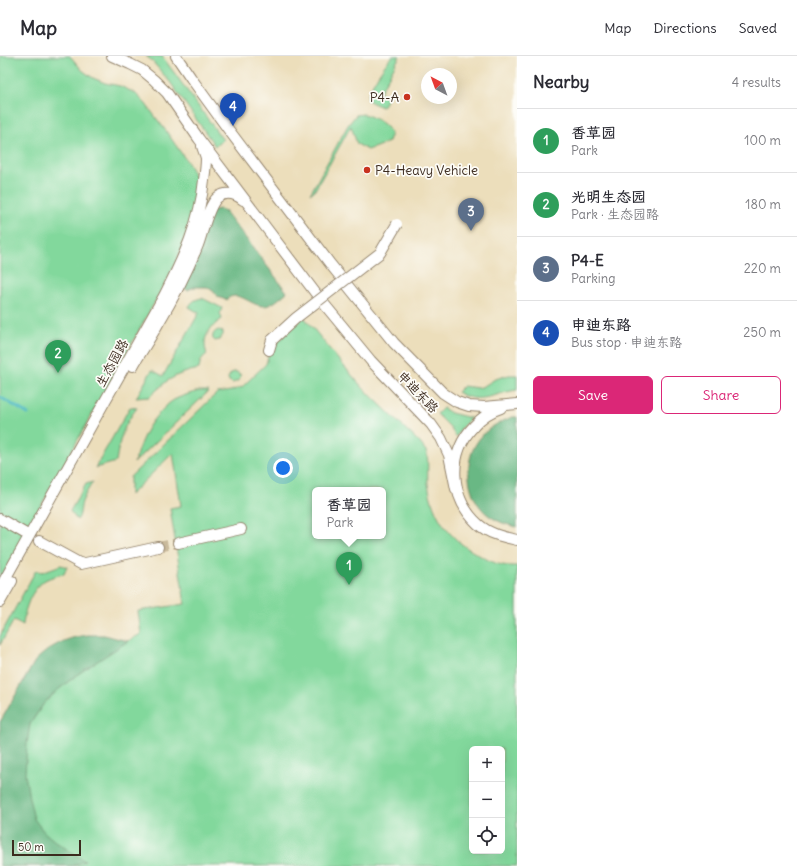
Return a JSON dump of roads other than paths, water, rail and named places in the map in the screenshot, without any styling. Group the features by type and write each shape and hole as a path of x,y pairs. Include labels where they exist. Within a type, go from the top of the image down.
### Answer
{"street":[{"name":"申迪东路","path":"112,56 142,70 167,93 199,139 307,284 371,361 431,424 441,438 448,455 456,489"},
{"name":"申迪东路","path":"176,56 284,205 394,343 443,393 457,402 468,406 484,407 517,404"},
{"name":"生态园路","path":"0,588 164,296 182,259 199,213 203,192 206,158 199,139"},
{"name":"生态园路","path":"0,602 139,356 158,326 199,244 208,214 214,202 218,197 231,193 241,198 249,205"},
{"path":"271,345 296,318 380,253 397,224"},
{"path":"517,404 496,410 480,419 467,433 459,449 455,468 456,489 465,509 479,525 497,536 517,540"},
{"path":"0,519 26,534"},
{"path":"178,543 241,530"},
{"path":"39,541 80,564 158,547"}],"waterway":[{"path":"0,397 28,414"}],"tunnel":[{"path":"158,547 178,543"}],"place":[{"name":"P4-A","path":"407,97"},
{"name":"申迪东路","path":"233,126"},
{"name":"P4-Heavy Vehicle","path":"367,170"},
{"name":"P4-E","path":"471,231"},
{"name":"光明生态园","path":"58,373"},
{"name":"香草园","path":"349,585"}]}
